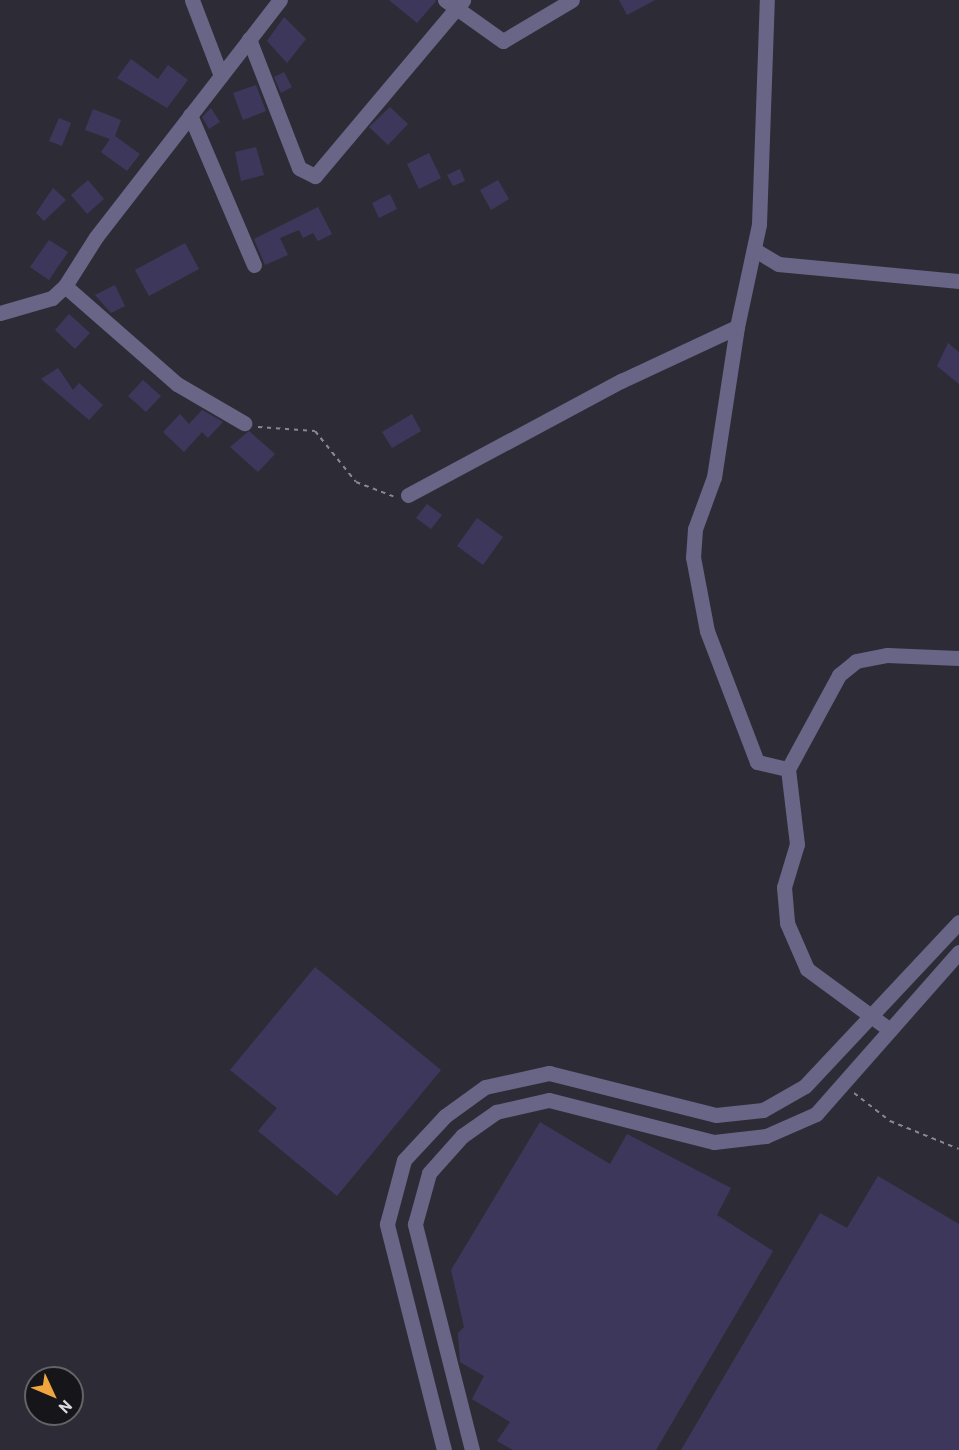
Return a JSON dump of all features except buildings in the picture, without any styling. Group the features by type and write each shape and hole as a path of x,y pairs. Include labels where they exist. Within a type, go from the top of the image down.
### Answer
{"street":[{"path":"192,0 221,76"},
{"path":"0,313 52,298 65,286 190,115 280,0"},
{"path":"249,39 299,168 315,176 455,3 503,41 572,0"},
{"path":"767,0 762,198 755,250 737,327 714,477 695,530 693,557 707,631 757,762 788,769"},
{"path":"190,115 255,265"},
{"path":"755,250 778,264 959,281"},
{"path":"65,286 177,384 244,423"},
{"path":"408,495 621,381 737,327"},
{"path":"890,1030 807,969 787,923 784,887 797,844 788,769 839,675 856,661 887,656 959,658"},
{"path":"444,1450 387,1224 404,1160 445,1116 485,1087 549,1073 716,1115 763,1110 805,1086 959,922"},
{"path":"472,1450 415,1224 429,1173 462,1136 496,1112 549,1100 714,1142 766,1136 816,1114 959,952"}],"path":[{"path":"244,423 269,431 315,431 356,482 384,495 408,495"},
{"path":"842,1084 890,1121 959,1149"}]}
